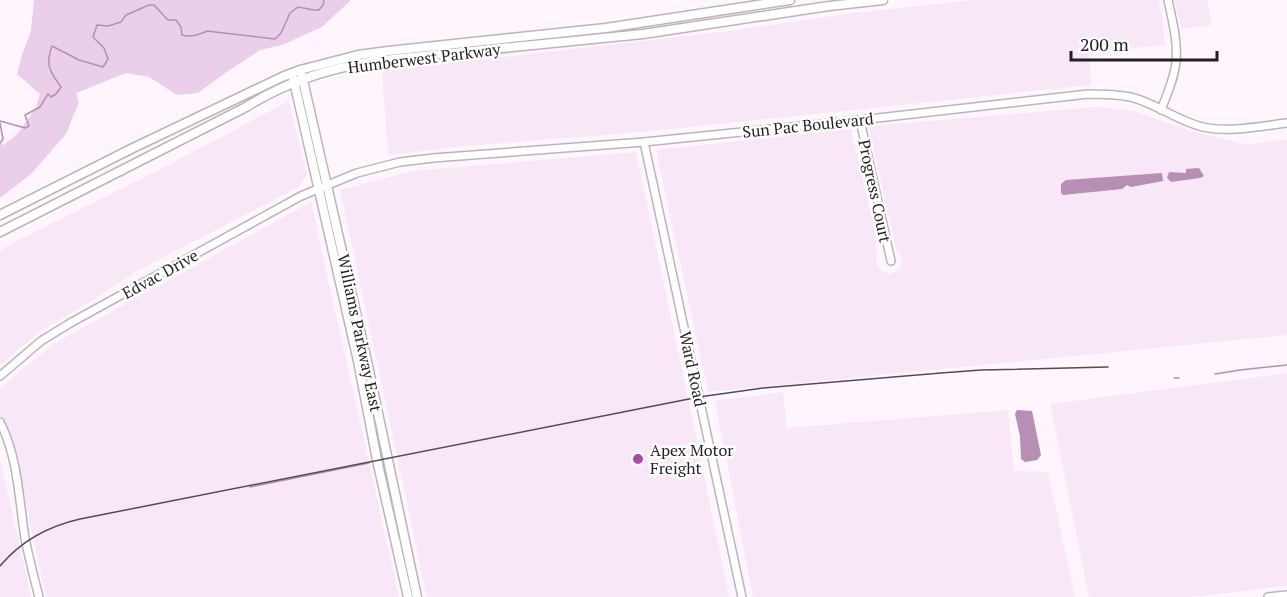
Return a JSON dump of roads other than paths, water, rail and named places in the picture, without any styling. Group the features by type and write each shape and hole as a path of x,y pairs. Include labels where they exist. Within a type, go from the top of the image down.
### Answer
{"main road":[{"name":"Humberwest Parkway","path":"0,215 258,88 358,55 606,28 790,0"},
{"name":"Humberwest Parkway","path":"0,232 228,117 298,76 374,62 643,34 883,0"},
{"name":"Williams Parkway East","path":"298,76 323,187 376,460 408,597"},
{"name":"Williams Parkway East","path":"323,187 364,350 417,597"}],"street":[{"path":"1161,110 1170,87 1176,61 1175,34 1168,0"},
{"name":"Sun Pac Boulevard","path":"323,187 357,173 400,162 644,142 1095,94 1130,97 1180,119 1205,127 1226,129 1287,123"},
{"name":"Progress Court","path":"860,120 891,261"},
{"name":"Ward Road","path":"644,142 742,597"},
{"name":"Edvac Drive","path":"0,376 41,341 72,322 301,196 323,187"},
{"path":"0,422 12,454 26,542 39,597"},
{"path":"1268,597 1287,595"}],"waterway":[{"path":"0,121 25,128 29,126 25,115 40,107 48,94 51,97 61,87 50,68 49,58 52,46 79,60 103,67 108,59 104,48 93,37 97,25 108,26 121,22 126,15 149,5 154,5 168,20 176,20 181,27 182,35 195,36 207,31 275,39 281,33 290,13 298,7 319,10 324,0"},
{"path":"0,123 3,139 0,143"},
{"path":"1215,374 1287,365"},
{"path":"1174,378 1179,378"},
{"path":"250,487 369,463"}],"railway":[{"path":"0,566 17,549 36,536 80,519 699,397 763,388 981,370 1108,367"}],"place":[{"name":"Apex Motor Freight","path":"638,459"}]}
